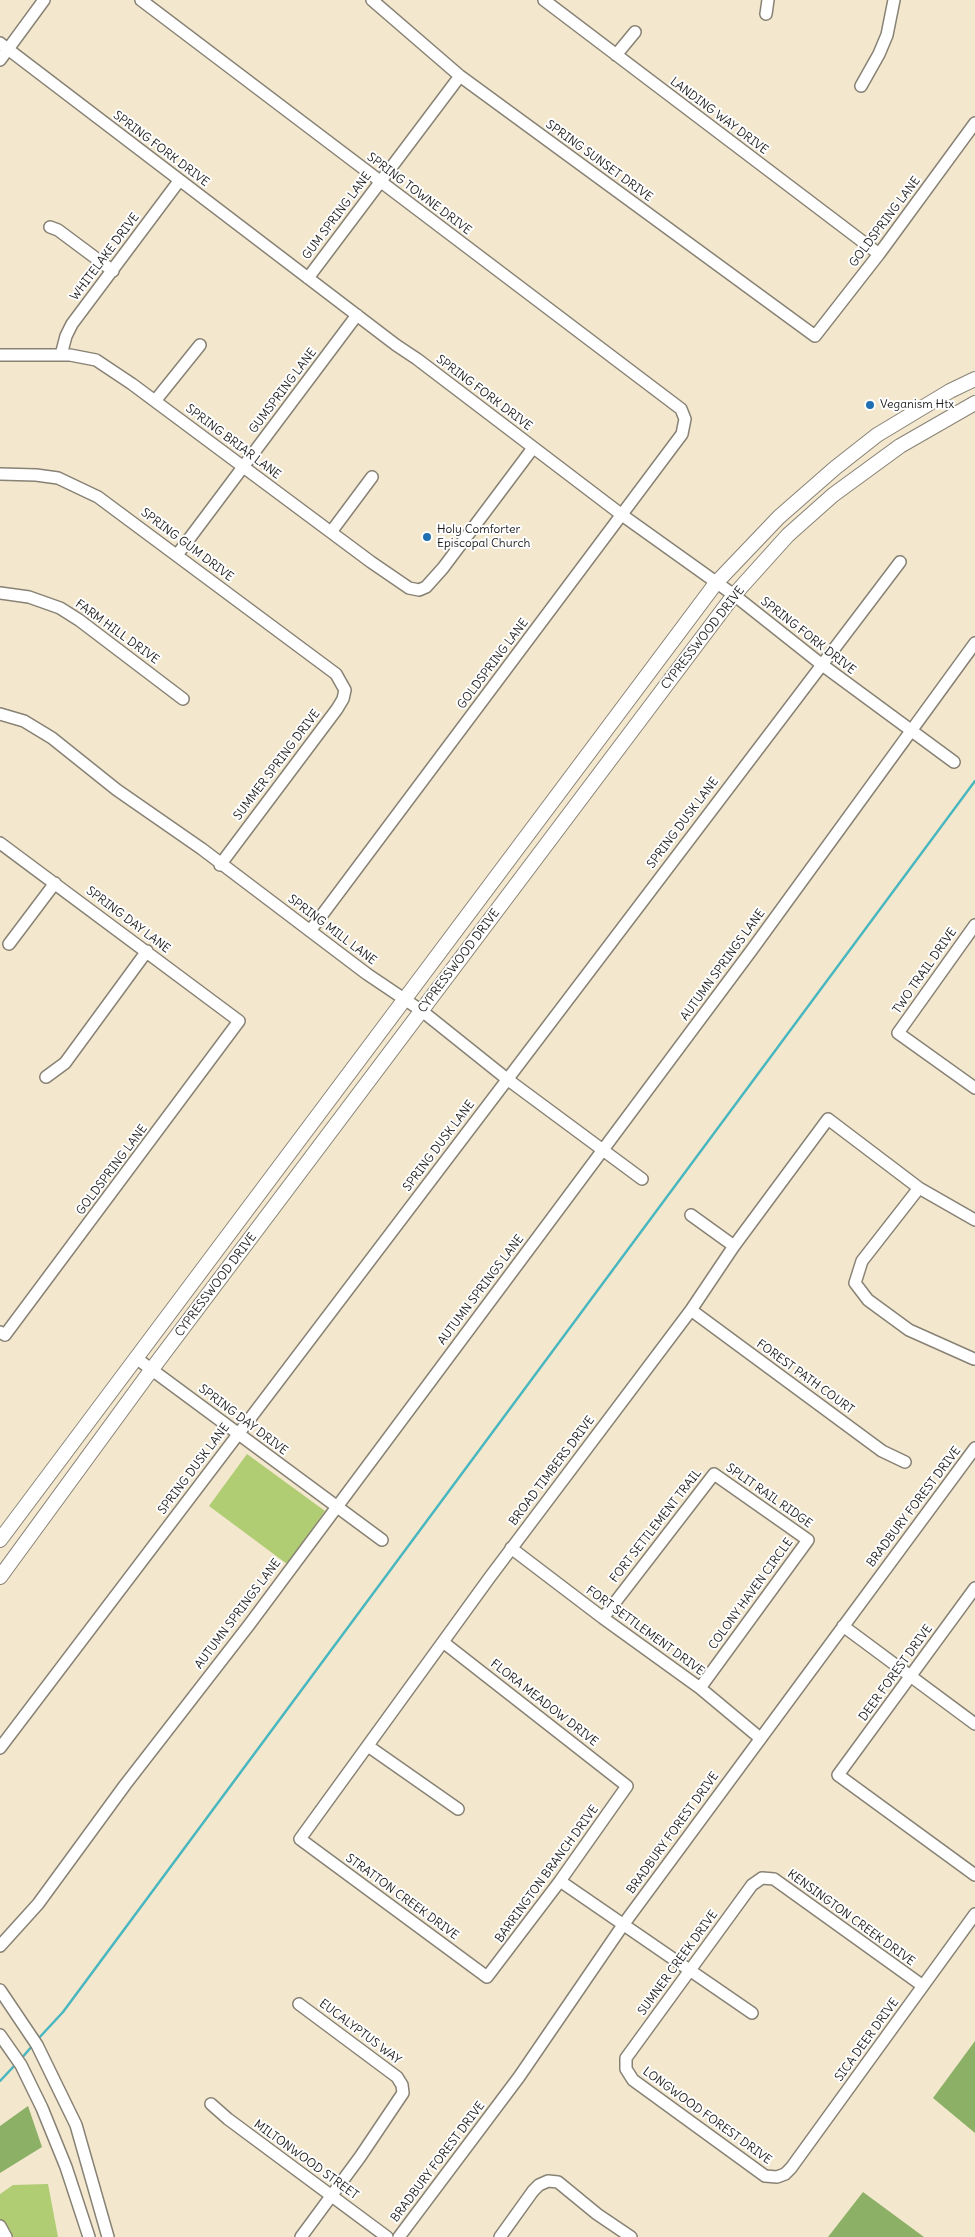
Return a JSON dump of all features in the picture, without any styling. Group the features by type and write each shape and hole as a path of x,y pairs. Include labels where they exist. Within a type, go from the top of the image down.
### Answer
{"main road":[{"name":"CYPRESSWOOD DRIVE","path":"0,1540 716,583 796,501 881,433 975,379"},
{"name":"CYPRESSWOOD DRIVE","path":"0,1577 152,1370 734,595 788,535 833,495 894,450 975,403"},
{"path":"881,433 894,450"},
{"path":"565,784 581,798"},
{"path":"269,1178 287,1191"}],"street":[{"path":"0,60 4,46 44,0"},
{"name":"SPRING TOWNE DRIVE","path":"141,0 681,409"},
{"name":"SPRING SUNSET DRIVE","path":"372,0 460,76 815,336"},
{"name":"LANDING WAY DRIVE","path":"544,0 879,254"},
{"path":"766,14 768,0"},
{"path":"861,86 879,54 886,35 894,0"},
{"path":"616,55 635,32"},
{"name":"SPRING FORK DRIVE","path":"4,46 30,68 533,448 622,515 734,595 821,664 954,762"},
{"name":"GUM SPRING LANE","path":"308,278 460,76"},
{"name":"GOLDSPRING LANE","path":"815,336 879,254 975,123"},
{"name":"WHITELAKE DRIVE","path":"62,356 66,336 72,324 180,181"},
{"path":"50,227 58,230 112,270"},
{"name":"GUMSPRING LANE","path":"177,555 357,315"},
{"path":"155,401 200,345"},
{"name":"SPRING BRIAR LANE","path":"0,355 62,356 96,360 155,401 409,588 419,590 426,587 431,581 533,448"},
{"name":"GOLDSPRING LANE","path":"310,931 682,434 685,419 681,409"},
{"name":"SPRING GUM DRIVE","path":"0,474 58,478 89,490 336,674 339,680"},
{"path":"331,532 372,477"},
{"name":"SPRING DUSK LANE","path":"0,1748 900,562"},
{"name":"FARM HILL DRIVE","path":"0,593 29,596 60,608 79,620 183,699"},
{"name":"AUTUMN SPRINGS LANE","path":"0,1946 38,1904 125,1785 338,1506 912,732 975,643"},
{"name":"SUMMER SPRING DRIVE","path":"220,865 337,709 345,690 339,680"},
{"name":"SPRING MILL LANE","path":"0,714 24,721 52,738 117,790 202,849 220,865 422,1011 507,1079 642,1179"},
{"name":"SPRING DAY LANE","path":"0,843 239,1021"},
{"path":"9,944 55,883"},
{"name":"TWO TRAIL DRIVE","path":"974,930 898,1033 975,1088"},
{"path":"46,1077 65,1063 147,952"},
{"name":"GOLDSPRING LANE","path":"3,1333 239,1021"},
{"name":"BROAD TIMBERS DRIVE","path":"300,1839 511,1548 690,1310 734,1246 828,1119 919,1188"},
{"path":"974,1359 908,1330 868,1300 855,1284 862,1261 919,1188 975,1220"},
{"path":"691,1215 734,1246"},
{"name":"FOREST PATH COURT","path":"690,1310 882,1451 905,1462"},
{"name":"SPRING DAY DRIVE","path":"136,1358 237,1435 338,1506 382,1540"},
{"name":"BRADBURY FOREST DRIVE","path":"399,2237 519,2077 623,1925 975,1448"},
{"name":"SPLIT RAIL RIDGE","path":"714,1474 808,1540"},
{"name":"FORT SETTLEMENT TRAIL","path":"603,1618 714,1474"},
{"name":"COLONY HAVEN CIRCLE","path":"700,1688 808,1540"},
{"name":"FORT SETTLEMENT DRIVE","path":"511,1548 700,1688 760,1738"},
{"name":"DEER FOREST DRIVE","path":"975,1588 838,1775 975,1875"},
{"path":"843,1626 975,1724"},
{"name":"FLORA MEADOW DRIVE","path":"443,1642 627,1786"},
{"path":"368,1746 458,1809"},
{"name":"BARRINGTON BRANCH DRIVE","path":"487,1977 560,1881 627,1786"},
{"name":"STRATTON CREEK DRIVE","path":"300,1839 487,1977"},
{"name":"SUMNER CREEK DRIVE","path":"626,2069 626,2058 752,1885 762,1878"},
{"name":"KENSINGTON CREEK DRIVE","path":"762,1878 774,1879 922,1986"},
{"path":"560,1881 752,2013"},
{"name":"SICA DEER DRIVE","path":"777,2177 785,2174 791,2168 975,1914"},
{"path":"0,1990 37,2045 76,2125 108,2237"},
{"name":"EUCALYPTUS WAY","path":"299,2004 396,2077 402,2085 401,2098 331,2195"},
{"path":"0,2035 21,2064 42,2108 66,2167 88,2237"},
{"name":"LONGWOOD FOREST DRIVE","path":"626,2069 633,2080 765,2176 777,2177"},
{"name":"MILTONWOOD STREET","path":"211,2104 228,2119 387,2237"},
{"path":"500,2237 533,2191 539,2185 548,2181 558,2182 597,2214 631,2237"},
{"path":"301,2237 331,2195"},
{"path":"0,2226 6,2237"}],"green space":[{"path":"247,1454 325,1511 287,1564 209,1506"},
{"path":"975,2041 975,2133 933,2098"},
{"path":"28,2106 42,2147 0,2173 0,2126"},
{"path":"48,2184 58,2237 0,2237 0,2194 13,2185"},
{"path":"863,2192 924,2237 828,2237"}],"waterway":[{"path":"38,2039 63,2012 975,781"},
{"path":"20,2060 33,2045"},
{"path":"0,2081 16,2064"}],"place":[{"name":"Veganism Htx","path":"870,405"},
{"name":"Holy Comforter Episcopal Church","path":"427,537"}]}
